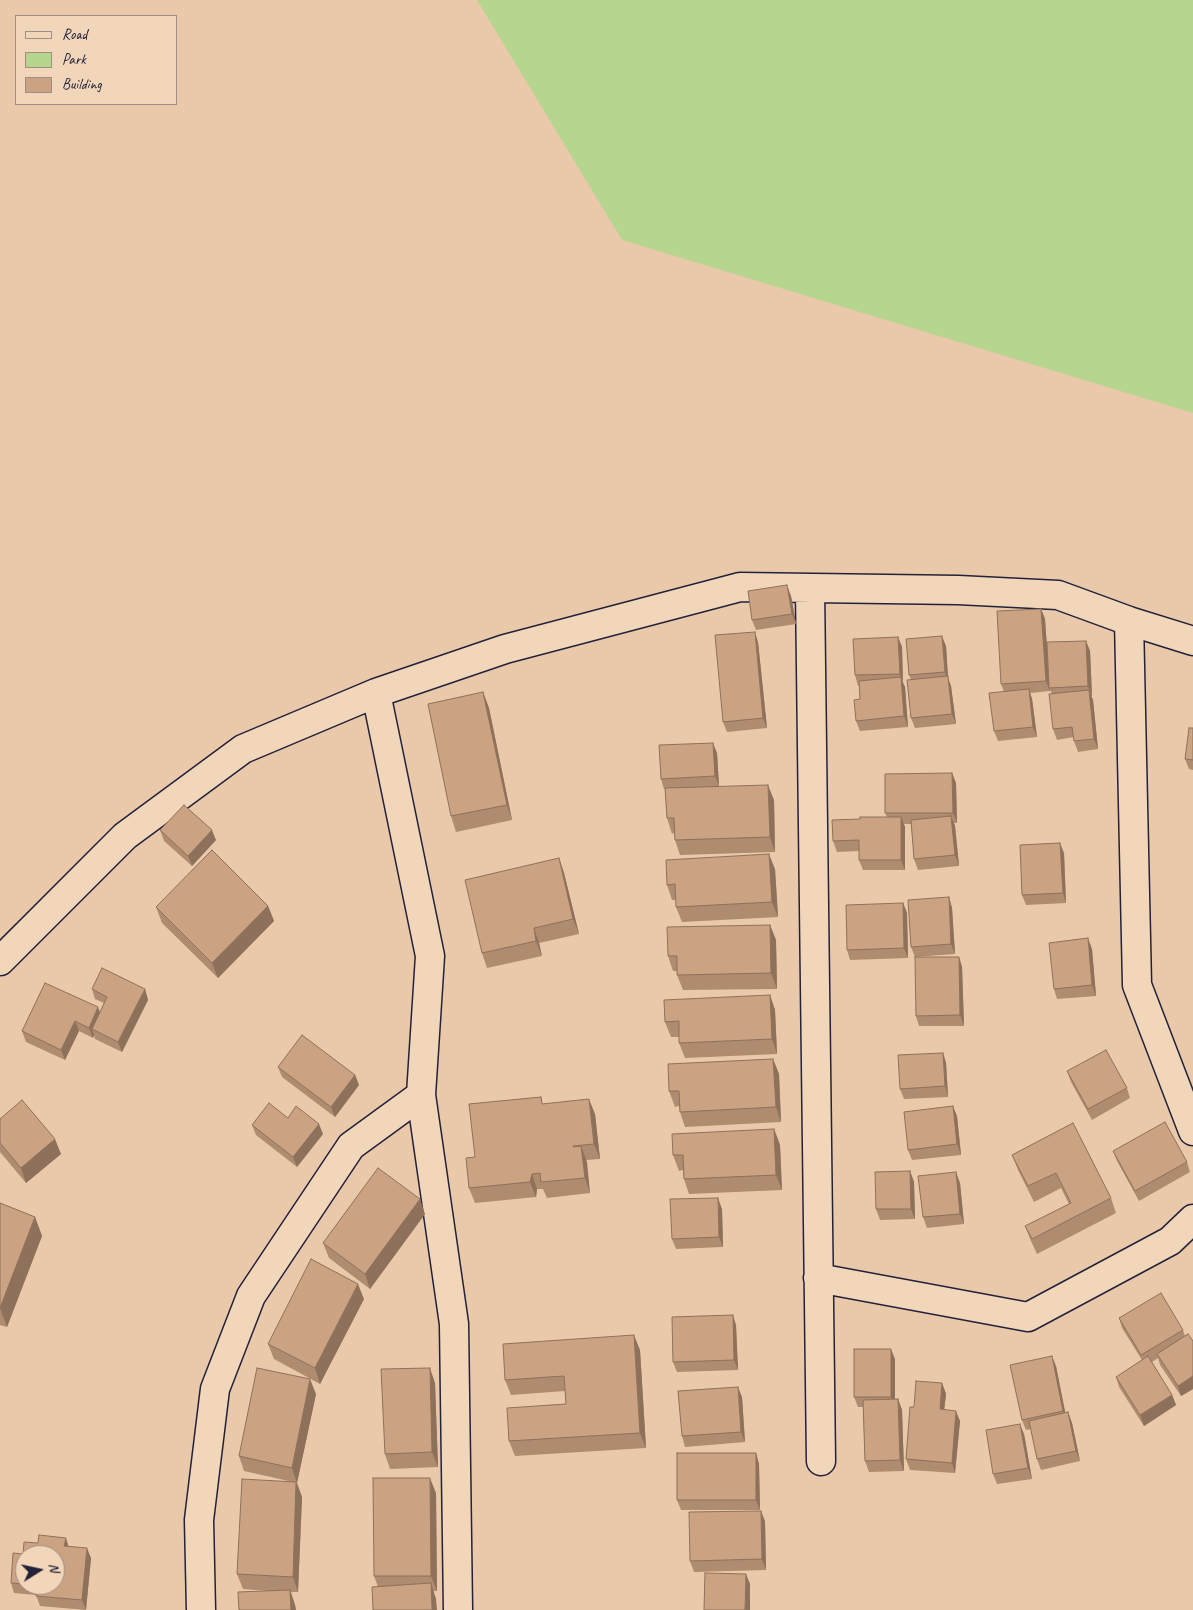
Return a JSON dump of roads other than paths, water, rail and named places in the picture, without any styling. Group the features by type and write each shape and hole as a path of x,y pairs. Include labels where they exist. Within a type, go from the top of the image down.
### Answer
{"street":[{"path":"0,961 124,836 244,749 376,693 505,650 740,587 958,590 1058,595 1128,621 1193,641"},
{"path":"810,588 821,1461"},
{"path":"1128,621 1137,985 1193,1131"},
{"path":"376,693 430,956 421,1095 454,1324 458,1610"},
{"path":"201,1610 199,1520 214,1389 251,1296 351,1146 421,1095"},
{"path":"818,1278 1028,1317 1170,1241 1193,1218"}]}
